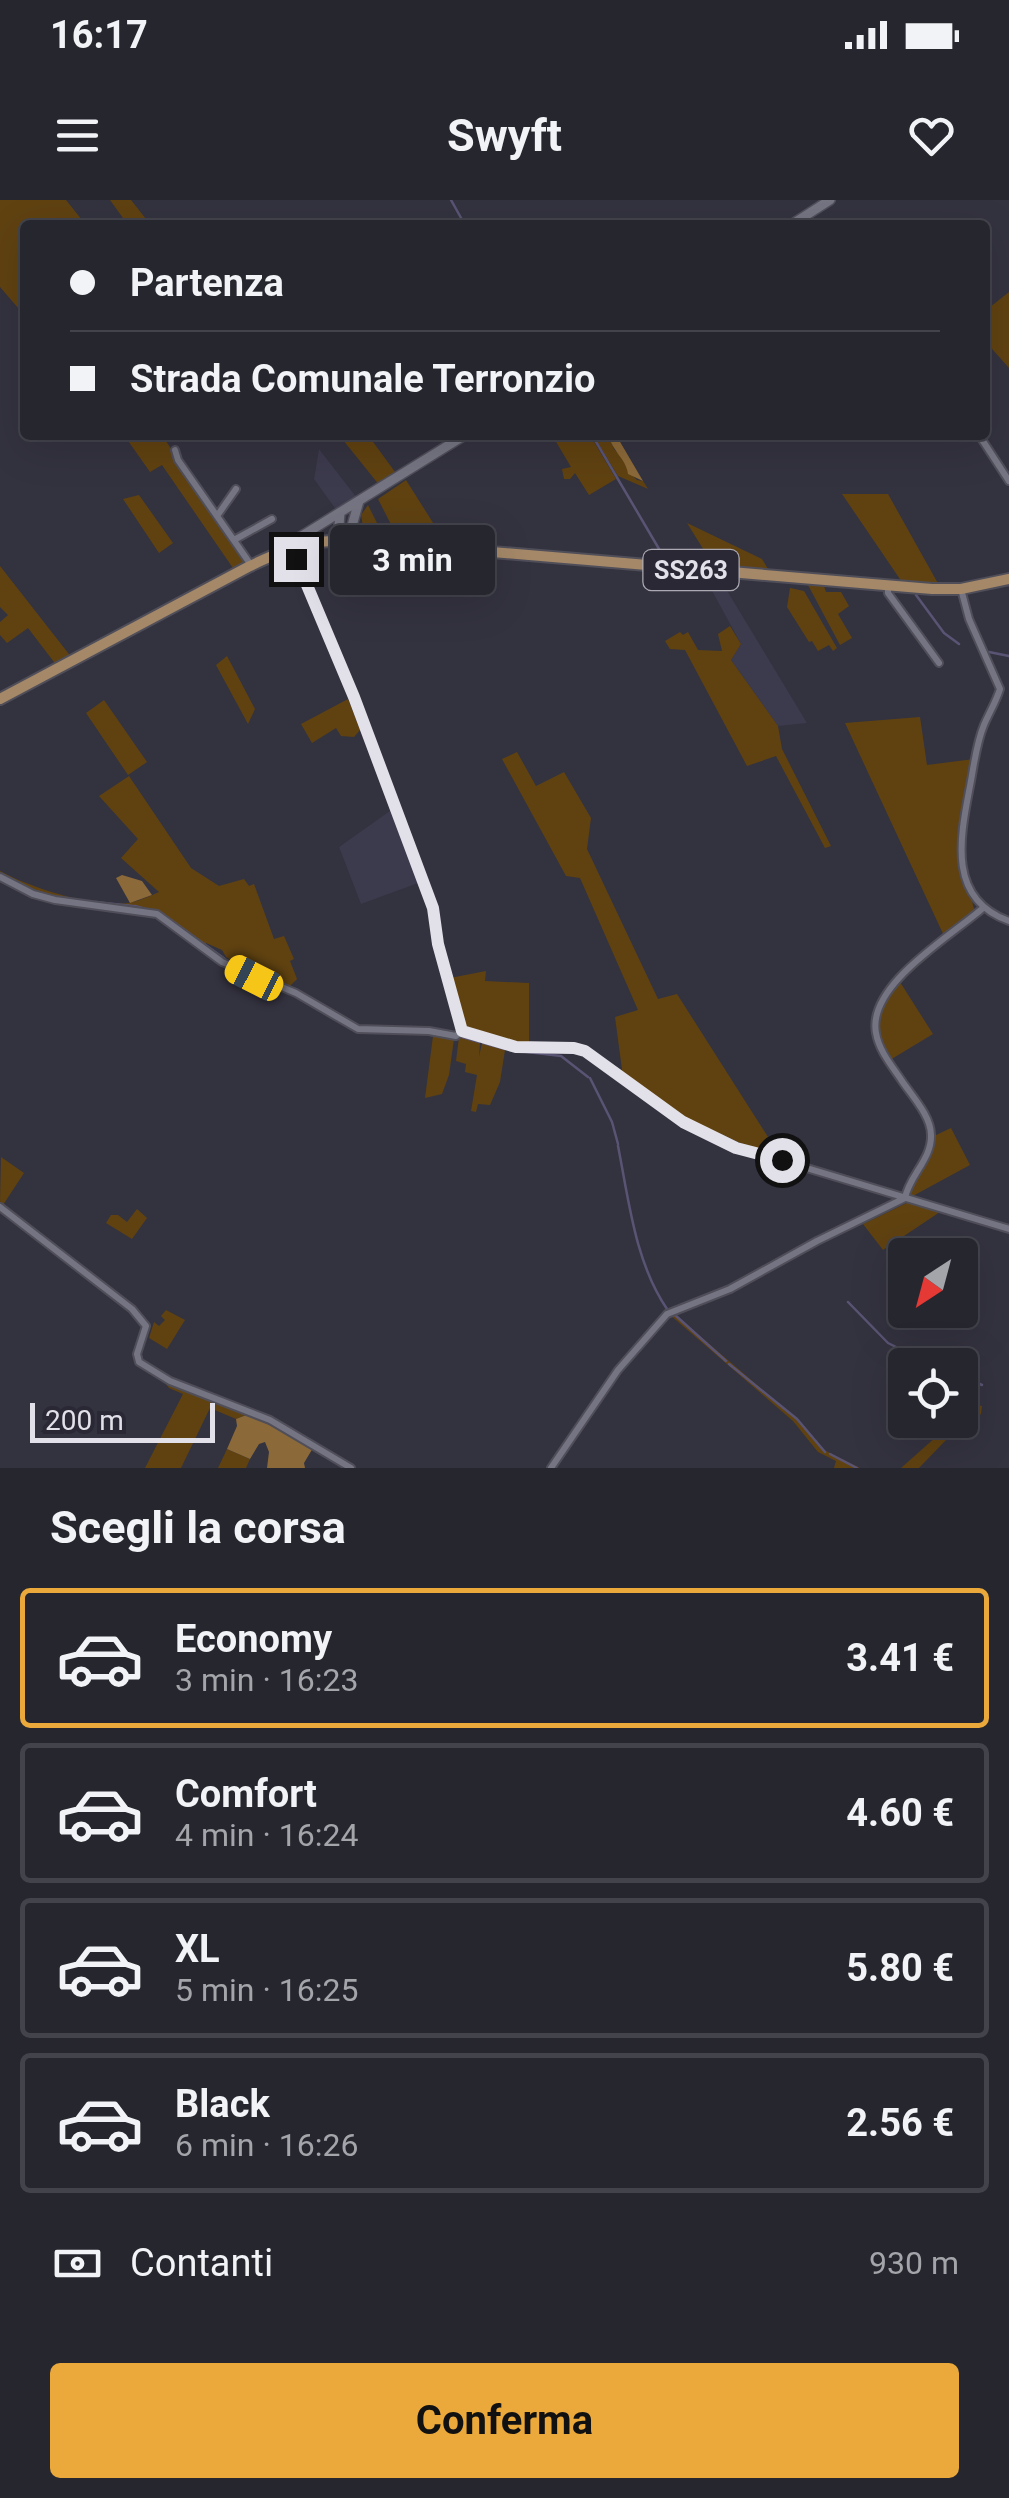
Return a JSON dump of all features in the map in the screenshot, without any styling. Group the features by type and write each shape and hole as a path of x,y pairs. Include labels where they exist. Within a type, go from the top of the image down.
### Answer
{"main road":[{"name":"SS263","path":"0,699 290,546 324,540 888,586 961,589 1009,578"}],"street":[{"path":"799,220 830,200"},
{"path":"456,440 290,546 360,712 433,908 438,944 462,1031"},
{"path":"982,440 1009,481"},
{"path":"174,450 251,566"},
{"path":"217,516 236,490"},
{"path":"348,540 359,501"},
{"path":"340,513 341,530 348,540"},
{"path":"234,540 272,519"},
{"path":"354,523 373,542"},
{"path":"888,586 888,593 939,663"},
{"path":"961,589 969,618 1000,689 983,727 961,835 962,866 983,908 1009,921"},
{"path":"0,877 55,900 156,914 222,962 296,993 358,1029 429,1030 456,1036 462,1031"},
{"path":"905,1198 930,1148 931,1131 881,1048 876,1013 884,996 900,978 983,908"},
{"path":"462,1031 516,1047 585,1051 683,1122 736,1148 1009,1229"},
{"path":"552,1468 618,1370 667,1314 730,1288 905,1198"},
{"path":"0,1207 132,1309 146,1326 136,1354 139,1362 170,1380 270,1420 351,1468"}],"shaded area":[{"path":"0,200 66,200 82,220 20,220 20,310 0,287"},
{"path":"110,200 131,200 146,219 124,220"},
{"path":"1009,292 1009,368 990,347 990,307"},
{"path":"128,440 165,440 247,564 235,571 162,465 150,472"},
{"path":"343,440 372,440 398,476 380,486"},
{"path":"555,440 593,440 616,479 589,495 575,473 564,479 562,469 571,467"},
{"path":"596,440 611,440 627,463 627,470 648,489 618,476"},
{"path":"611,440 619,440 643,481 628,474"},
{"path":"319,449 357,498 337,511 314,479"},
{"path":"406,480 447,545 400,542 378,499"},
{"path":"842,494 888,494 940,587 904,585"},
{"path":"139,495 173,543 159,553 123,499"},
{"path":"368,505 386,541 373,540 364,532 361,515"},
{"path":"687,523 762,559 771,574 715,568"},
{"path":"0,566 72,658 57,666 28,628 7,643 0,635 0,622 8,615 0,607"},
{"path":"705,578 720,579 807,723 778,726 731,660 741,644"},
{"path":"808,585 824,586 826,592 841,592 849,606 838,614 852,638 840,645"},
{"path":"790,588 804,591 837,648 833,651 829,645 818,651 809,642 787,607"},
{"path":"730,626 741,644 731,660 778,726 782,749 831,846 825,848 776,756 747,766 685,650 670,649 665,641 688,632 698,650 722,651 718,634"},
{"path":"227,656 255,709 248,724 216,665"},
{"path":"348,699 360,730 354,737 341,736 336,728 312,743 301,724"},
{"path":"104,700 147,762 128,775 86,713"},
{"path":"920,717 927,765 974,759 959,847 974,909 945,938 845,723"},
{"path":"517,752 536,786 564,772 591,818 587,849 658,999 677,994 782,1159 699,1126 623,1077 615,1017 638,1010 580,878 566,876 502,759"},
{"path":"129,776 191,868 219,886 244,879 249,886 254,884 274,939 284,936 294,959 290,961 297,979 290,986 248,970 226,957 222,950 206,943 202,946 157,914 36,893 0,875 0,871 81,900 114,904 141,900 159,892 121,858 138,839 99,796"},
{"path":"394,808 421,882 361,904 339,847"},
{"path":"122,875 142,881 152,895 130,903 116,878"},
{"path":"486,971 485,981 529,983 529,1046 510,1044 465,1028 450,978"},
{"path":"900,982 933,1034 890,1060 879,1019"},
{"path":"433,1036 454,1039 442,1094 425,1098"},
{"path":"459,1037 480,1043 479,1057 482,1043 505,1050 500,1082 490,1105 478,1104 476,1112 471,1111 477,1075 465,1072 466,1064 456,1061"},
{"path":"951,1128 970,1165 911,1197 910,1191 933,1150 934,1136"},
{"path":"1,1157 24,1173 3,1205 0,1203"},
{"path":"909,1202 940,1212 901,1238 888,1238 888,1247 883,1250 863,1224"},
{"path":"137,1209 147,1218 132,1239 106,1223 111,1215 127,1222"},
{"path":"166,1310 185,1320 167,1349 149,1338 154,1322 159,1326 165,1320 161,1316"},
{"path":"673,1313 800,1422 822,1449 860,1468 834,1468 836,1461 818,1452 793,1421 669,1314"},
{"path":"163,1380 249,1414 236,1419 210,1408 181,1468 145,1468 183,1394 169,1388"},
{"path":"249,1414 313,1448 305,1468 267,1468 269,1452 265,1442 259,1444 250,1459 227,1449 236,1419"},
{"path":"935,1438 949,1438 919,1468 901,1468"},
{"path":"227,1449 250,1459 246,1468 218,1468"}],"waterway":[{"path":"451,200 462,220"},
{"path":"595,440 662,554"},
{"path":"916,595 944,633 959,644"},
{"path":"989,652 1009,656"},
{"path":"29,889 45,894"},
{"path":"95,902 133,906"},
{"path":"135,906 149,910"},
{"path":"161,913 225,959"},
{"path":"288,986 342,1016"},
{"path":"410,1027 451,1032"},
{"path":"462,1037 479,1042"},
{"path":"483,1043 505,1049"},
{"path":"510,1050 561,1056 588,1077"},
{"path":"590,1078 612,1122 618,1144"},
{"path":"618,1146 640,1251 667,1309"},
{"path":"848,1302 888,1343 898,1348"},
{"path":"675,1315 726,1361"},
{"path":"729,1364 797,1419 825,1452"},
{"path":"978,1383 982,1385"},
{"path":"830,1454 857,1468"}],"route":[{"path":"296,559 354,697 433,908 438,944 462,1031 516,1047 585,1051 683,1122 736,1148 782,1160"}]}
